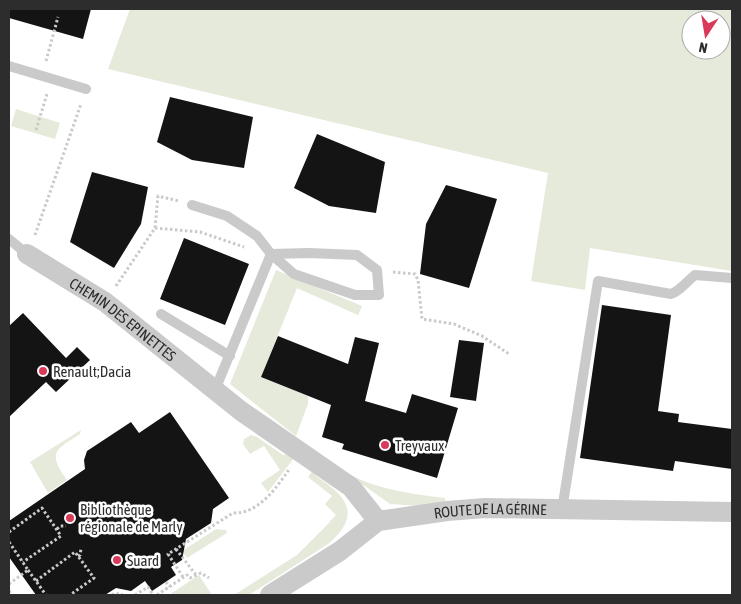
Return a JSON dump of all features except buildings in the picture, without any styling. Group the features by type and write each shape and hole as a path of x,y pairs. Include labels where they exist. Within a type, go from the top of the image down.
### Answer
{"street":[{"name":"CHEMIN DES EPINETTES","path":"27,254 105,302 215,390 310,460 351,487 378,521"},
{"name":"ROUTE DE LA GÉRINE","path":"270,595 340,551 378,521 447,510 485,508 732,512"}],"lane":[{"path":"9,66 86,89"},
{"path":"192,205 227,216 257,236 271,254 294,274 355,295 379,295 377,270 357,255 271,254"},
{"path":"9,239 27,254"},
{"path":"215,390 271,254"},
{"path":"562,510 598,282 671,294 678,292 684,283 695,275 732,278"},
{"path":"161,314 230,356"}],"path":[{"path":"36,130 58,18"},
{"path":"35,233 86,89"},
{"path":"115,287 154,228 158,196"},
{"path":"154,228 200,232 239,246 271,254"},
{"path":"377,270 415,274 418,280 422,319 454,324 482,336 508,354"},
{"path":"183,577 166,556 233,513 243,513 270,496 295,462 304,469 310,460"},
{"path":"9,532 42,508 62,536 23,562"},
{"path":"57,529 60,526 66,526"},
{"path":"9,542 46,595"},
{"path":"78,556 81,549"},
{"path":"176,549 196,575"},
{"path":"36,581 75,552 94,578 70,595"},
{"path":"9,584 28,570"},
{"path":"135,595 148,587 155,595 187,575 190,578 201,573 209,578"},
{"path":"166,582 169,587"},
{"path":"9,591 12,595"},
{"path":"112,595 115,593 123,595"}],"shaded area":[{"path":"130,9 732,9 732,271 590,248 585,290 531,281 548,173 108,69"},
{"path":"16,109 60,123 55,139 11,126"},
{"path":"276,270 362,306 358,315 297,288 261,377 308,396 308,404 296,436 230,384"},
{"path":"81,430 80,434 57,452 57,463 67,480 48,493 30,462"},
{"path":"251,435 283,455 288,454 294,458 268,492 261,483 280,470 264,446 250,454 243,444 244,439"},
{"path":"313,470 316,472 316,476 336,491 347,507 348,515 339,534 328,544 249,595 234,595 297,555 336,515 325,504 332,496 308,477"},
{"path":"349,474 384,488 445,498 445,501 421,506 390,504 348,476"},
{"path":"216,529 226,530 227,533 187,558 182,551"},
{"path":"199,575 212,595 169,595"}],"place":[{"name":"Renault;Dacia","path":"43,371"},
{"name":"Treyvaux","path":"385,445"},
{"name":"Bibliothèque régionale de Marly","path":"70,518"},
{"name":"Suard","path":"117,560"}]}
